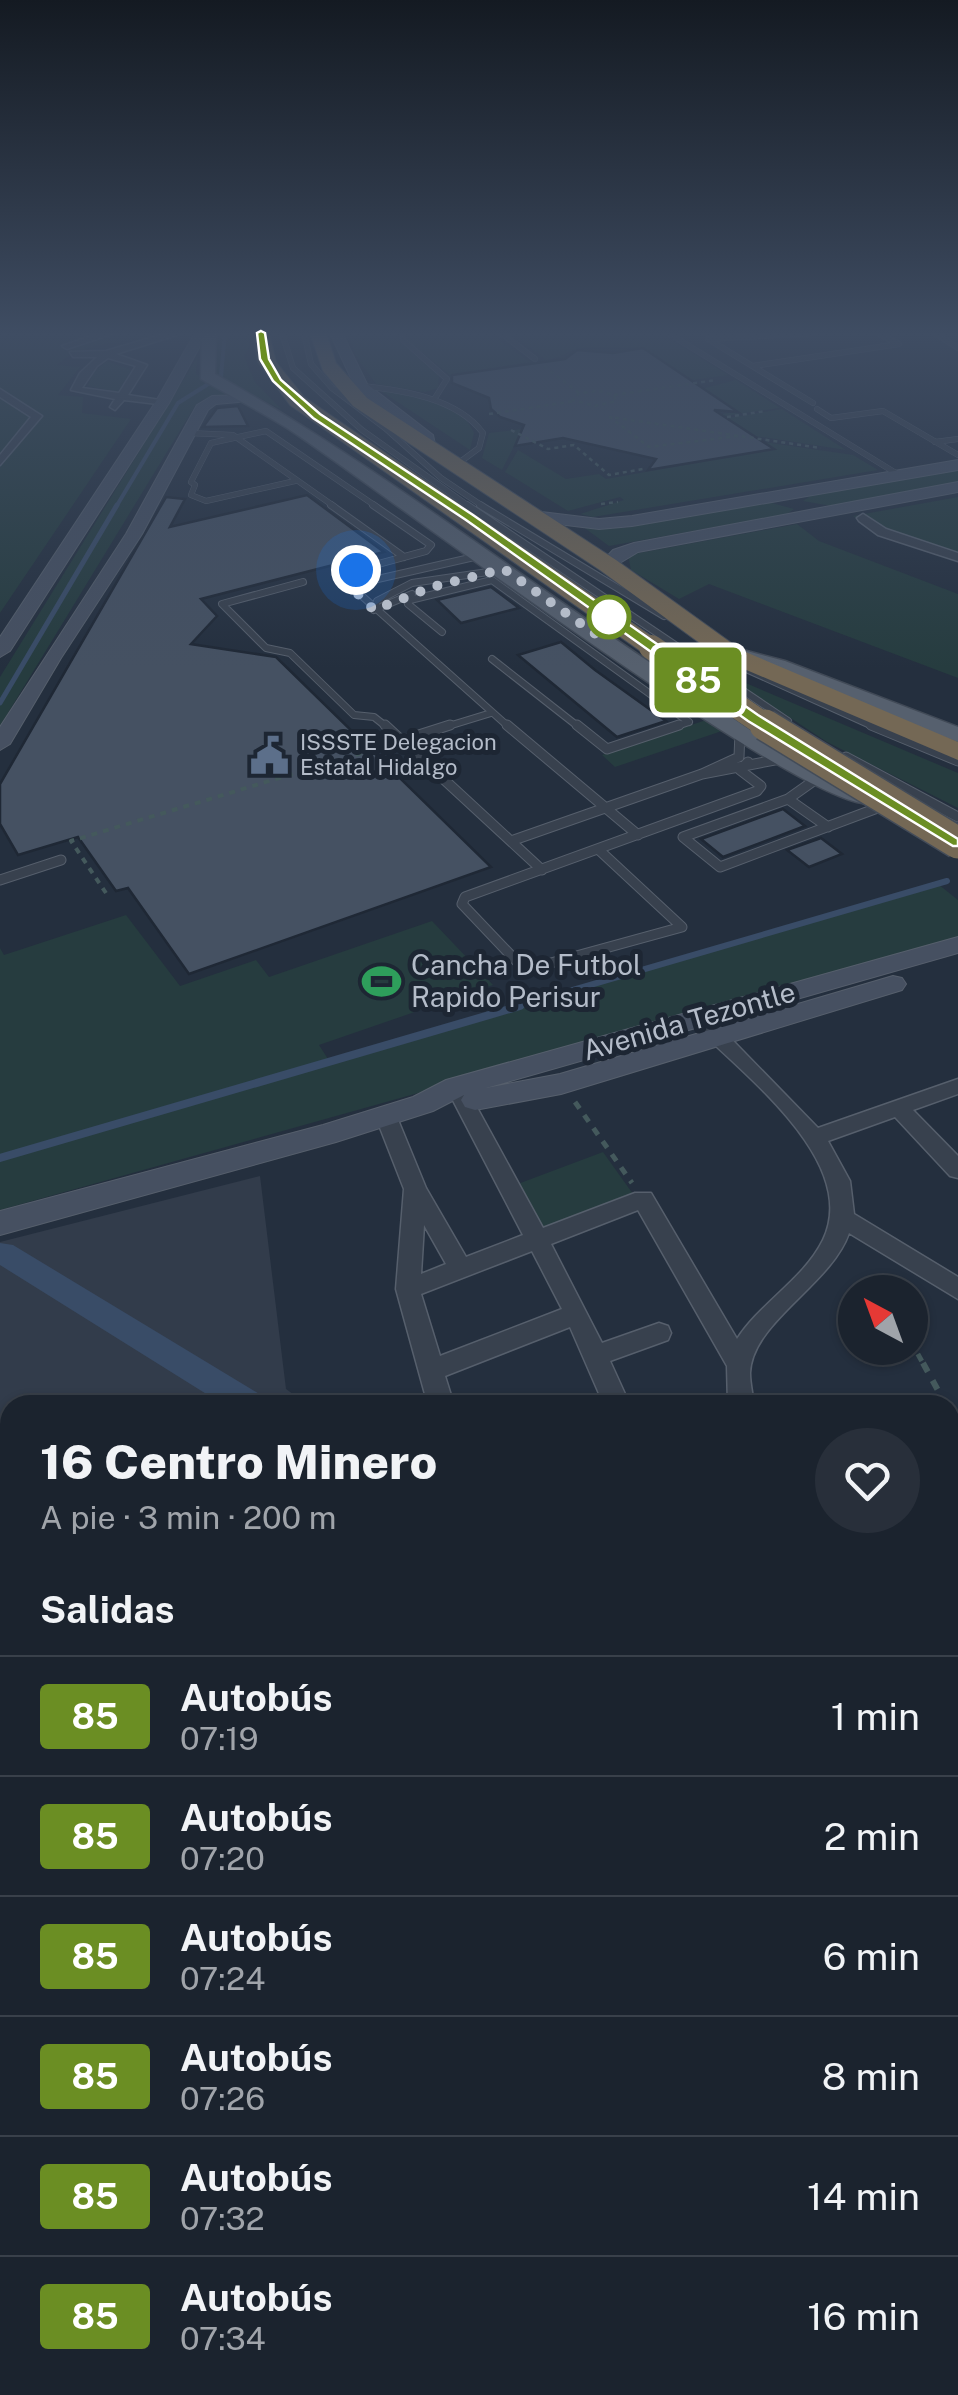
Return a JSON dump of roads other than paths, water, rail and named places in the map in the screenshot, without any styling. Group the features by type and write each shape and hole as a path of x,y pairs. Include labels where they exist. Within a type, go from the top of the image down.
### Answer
{"highway":[{"path":"348,445 400,498"},
{"path":"357,445 753,718 953,844"},
{"path":"421,445 608,565 732,654 958,752"},
{"path":"492,569 651,647"}],"main road":[{"path":"322,445 492,569 740,732 784,759 953,844"},
{"path":"732,654 778,666 958,735"}],"street":[{"path":"0,651 135,445"},
{"path":"0,744 51,658 134,534 183,445"},
{"path":"430,445 432,452"},
{"path":"533,516 614,524 958,465"},
{"path":"608,565 626,550 958,486"},
{"path":"785,495 810,513"},
{"path":"864,518 882,532 958,557"},
{"name":"Avenida Tezontle","path":"460,1095 561,1084 708,1028 958,945"},
{"name":"Avenida Tezontle","path":"0,1223 326,1135 424,1104 958,964"},
{"path":"708,1028 815,1138 839,1181 842,1218 826,1261 764,1317 736,1362"},
{"path":"815,1138 902,1110 958,1086"},
{"path":"460,1095 577,1314 614,1395"},
{"path":"902,1110 958,1170"},
{"path":"386,1116 415,1190 461,1269"},
{"path":"415,1190 408,1289 438,1395"},
{"path":"408,1289 644,1200 736,1362 738,1395"},
{"path":"842,1218 958,1289"},
{"path":"430,1371 577,1314"},
{"path":"596,1356 659,1333"}],"lane":[{"path":"210,445 191,482 195,485 190,495 197,501 295,481"},
{"path":"247,445 404,557"},
{"path":"286,445 431,545 426,552 350,572 344,580 347,586 491,713 638,834"},
{"path":"383,445 499,528 790,723"},
{"path":"402,445 514,525 584,564 748,672 958,761"},
{"path":"456,465 475,452 477,445"},
{"path":"851,445 899,475"},
{"path":"347,586 492,569"},
{"path":"374,610 492,569"},
{"path":"442,632 408,604 410,600 480,580 492,569"},
{"path":"358,596 394,580 492,569 688,722 608,749 492,659"},
{"path":"303,582 222,605 266,648 288,651 354,714 374,717 403,740 542,870"},
{"path":"403,740 491,713"},
{"path":"511,841 702,774 738,756 740,732"},
{"path":"835,751 958,817"},
{"path":"702,774 716,774 748,762 784,759"},
{"path":"598,849 682,923 682,928 526,969 461,902 502,884 542,870 598,849 638,834 741,797 761,786 740,770 748,762"},
{"path":"819,776 788,799 683,837 720,867 880,808"},
{"path":"788,799 828,828"},
{"path":"0,880 61,860"}],"waterway":[{"path":"116,507 153,445"},
{"path":"0,703 117,505"},
{"path":"511,1008 947,881"},
{"path":"0,1158 520,1006"},
{"path":"3,1253 234,1395"}],"place":[{"name":"ISSSTE Delegacion Estatal Hidalgo","path":"270,755"},
{"name":"Cancha De Futbol Rapido Perisur","path":"381,981"}]}
